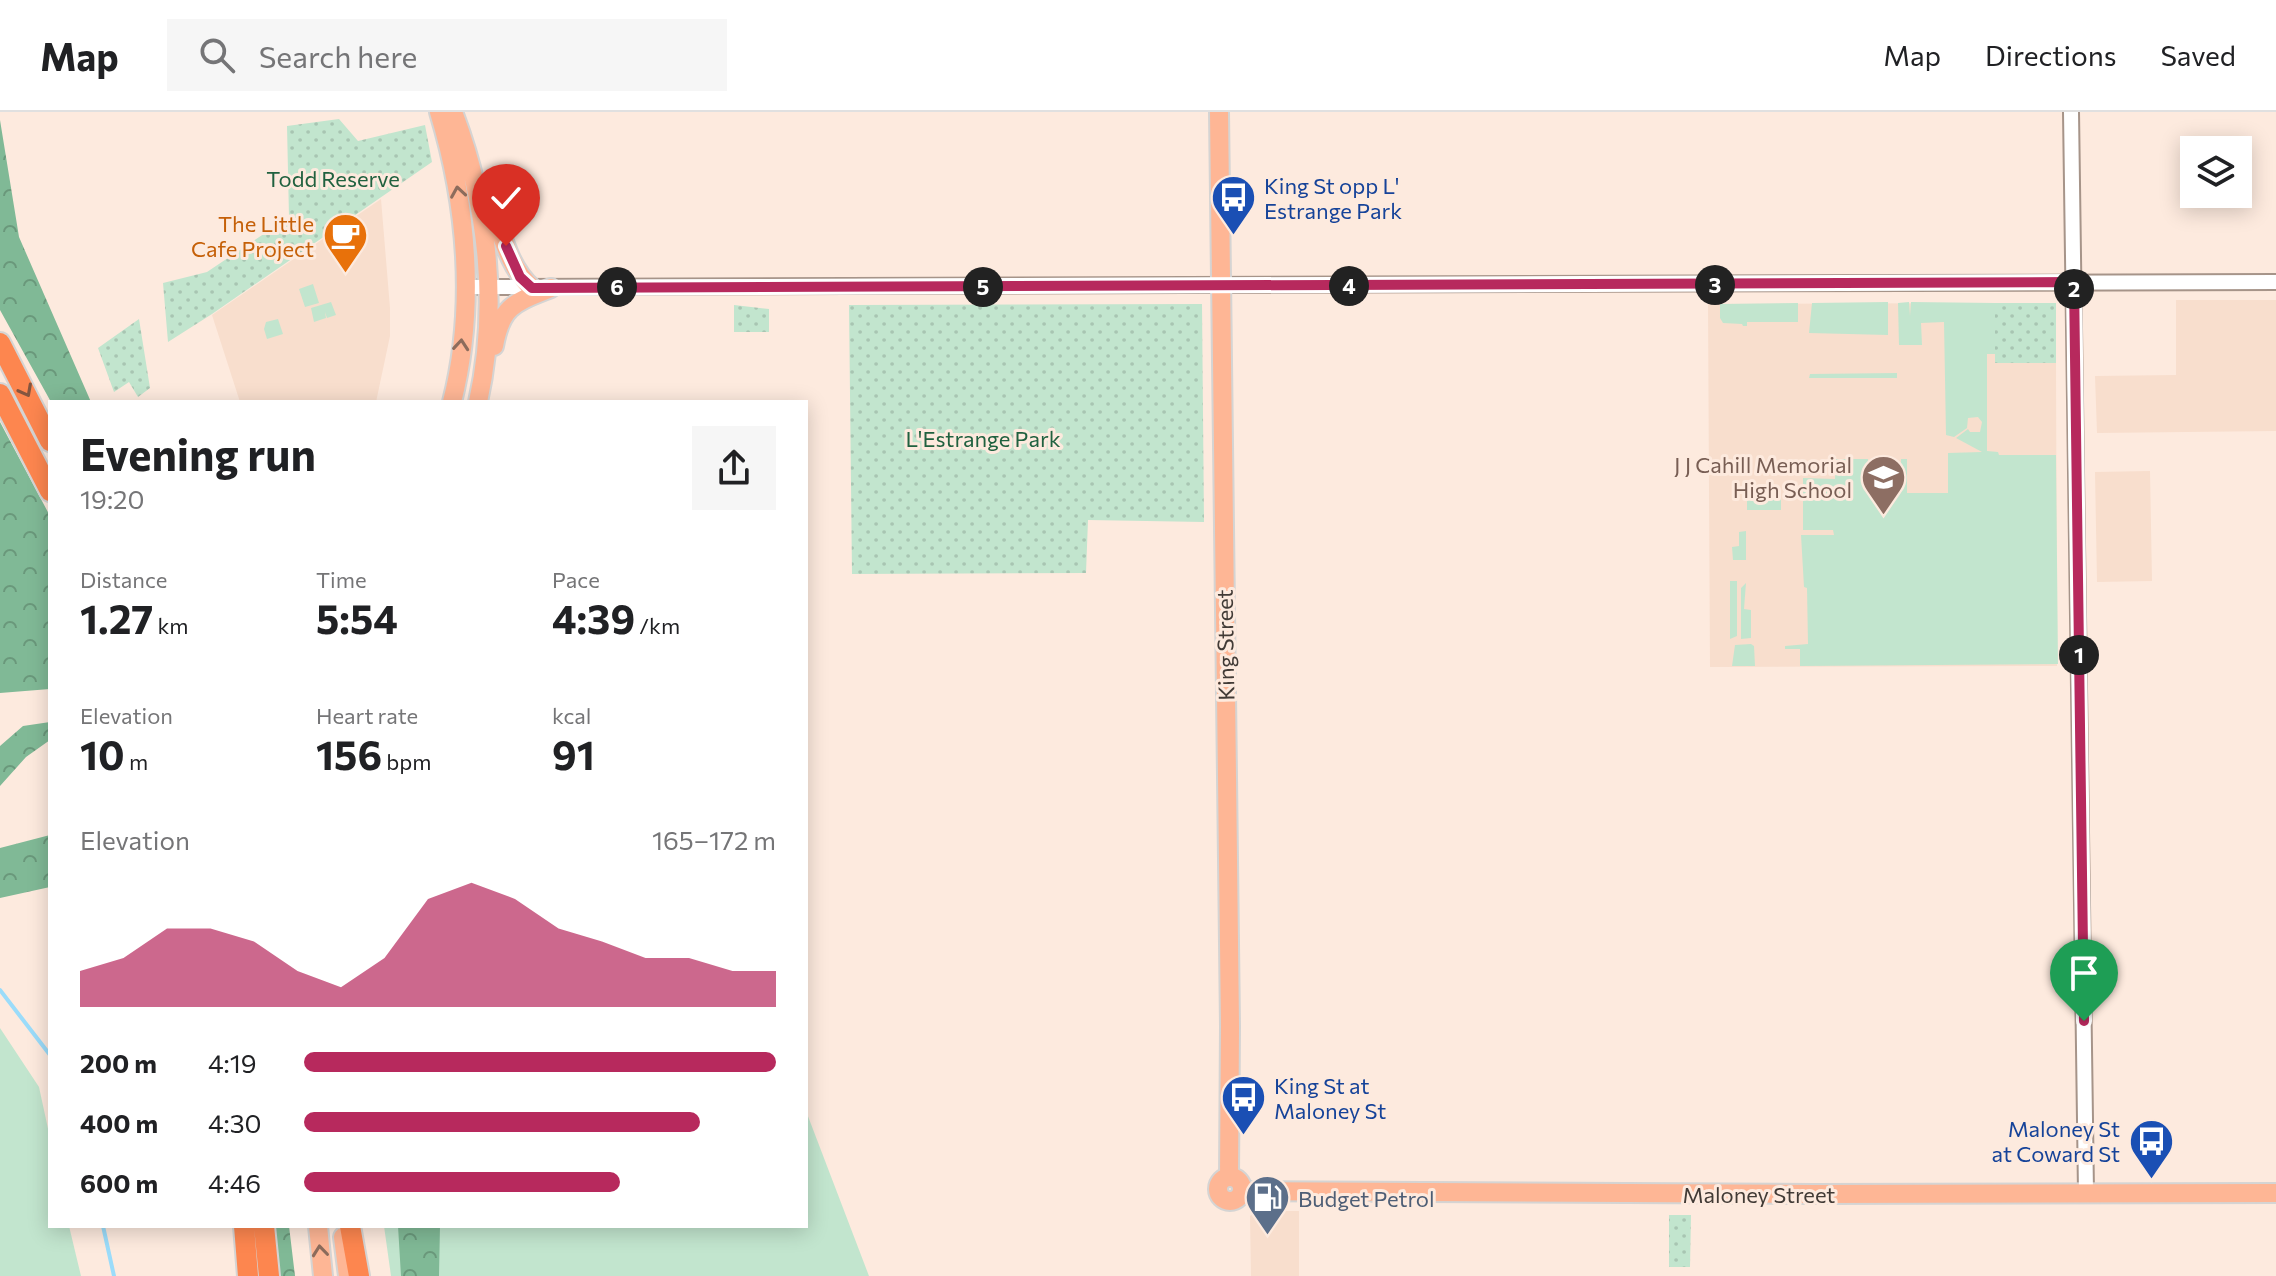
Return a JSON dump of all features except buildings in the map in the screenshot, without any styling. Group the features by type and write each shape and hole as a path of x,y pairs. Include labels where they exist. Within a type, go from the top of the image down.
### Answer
{"highway":[{"path":"0,343 48,437"},
{"path":"0,394 48,487"},
{"path":"244,1228 248,1276"},
{"path":"264,1228 269,1276"},
{"path":"350,1228 359,1276"}],"main road":[{"path":"439,112 457,185 464,242 461,353 452,400"},
{"path":"453,112 470,163 485,233 488,288 480,395"},
{"name":"King Street","path":"1219,112 1229,1177 1240,1182 1242,1191"},
{"path":"470,163 491,202 512,263 520,277 542,288"},
{"path":"480,395 492,358 498,325 507,310 542,288"},
{"name":"Maloney Street","path":"1242,1191 2276,1193"},
{"path":"318,1228 323,1276"},
{"path":"342,1228 348,1276"}],"street":[{"path":"2071,112 2086,1192"},
{"path":"465,287 2276,282"}],"shaded area":[{"path":"381,199 390,336 376,400 239,400 212,315"},
{"path":"2176,300 2276,300 2276,431 2097,433 2095,376 2176,375"},
{"name":"J J Cahill Memorial High School","path":"1995,303 1995,363 2056,363 2057,666 1710,667 1708,304"},
{"path":"2150,471 2152,581 2097,582 2095,472"},
{"path":"1256,1211 1299,1211 1299,1276 1251,1276 1250,1216"}],"green space":[{"name":"Todd Reserve","path":"339,119 358,141 425,125 432,162 168,342 163,283 207,272 289,217 287,126"},
{"path":"0,120 19,237 90,400 50,400 0,310"},
{"path":"313,284 319,303 305,307 299,289"},
{"path":"331,302 336,315 327,318 325,312 326,318 314,322 311,308"},
{"path":"1888,302 1888,335 1809,333 1812,303"},
{"path":"1909,302 1910,316 1911,302 1995,303 1995,354 1987,354 1987,451 1998,452 1999,455 2056,455 2058,664 1800,666 1800,649 1785,649 1785,646 1808,644 1807,588 1804,587 1801,535 1834,535 1833,530 1803,530 1803,478 1835,479 1836,459 1868,459 1869,491 1900,491 1901,459 1907,459 1907,493 1948,493 1948,453 1982,452 1956,438 1968,429 1970,432 1980,432 1982,422 1978,417 1968,418 1967,428 1954,437 1946,435 1944,322 1921,323 1922,345 1899,345 1898,303"},
{"path":"1798,303 1798,322 1747,322 1747,326 1743,326 1723,323 1720,318 1720,304"},
{"path":"1995,303 2056,303 2056,363 1995,363"},
{"name":"L'Estrange Park","path":"1202,304 1204,522 1088,520 1086,573 852,574 849,305"},
{"path":"734,305 769,309 769,332 734,332"},
{"path":"139,319 150,388 138,397 129,382 114,392 98,348"},
{"path":"278,319 283,334 267,339 264,329 266,322"},
{"path":"1897,373 1897,378 1809,378 1810,374"},
{"path":"0,422 48,512 48,689 0,693"},
{"path":"1747,491 1781,491 1781,510 1747,510"},
{"path":"1746,531 1746,560 1733,560 1732,547 1739,546 1739,532"},
{"path":"1730,581 1737,581 1737,636 1730,639"},
{"path":"1746,583 1744,609 1751,610 1751,638 1741,639 1741,588"},
{"path":"1735,645 1754,646 1755,666 1732,666"},
{"path":"48,722 48,741 26,757 0,786 0,746 23,726"},
{"path":"48,836 48,887 0,898 0,848"},
{"path":"0,1028 39,1087 48,1129 48,1228 69,1228 81,1276 0,1276"},
{"path":"808,1116 869,1276 391,1276 384,1228 808,1228"},
{"path":"1669,1215 1691,1215 1690,1267 1669,1267"},
{"path":"273,1228 289,1228 295,1276 279,1276"},
{"path":"398,1228 440,1228 439,1276 401,1276"}],"waterway":[{"path":"0,990 48,1052"},
{"path":"103,1228 114,1276"}],"place":[{"name":"King St opp L' Estrange Park","path":"1233,237"},
{"name":"The Little Cafe Project","path":"345,275"},
{"name":"J J Cahill Memorial High School","path":"1883,516"},
{"name":"King St at Maloney St","path":"1243,1137"},
{"name":"Maloney St at Coward St","path":"2151,1180"},
{"name":"Budget Petrol","path":"1267,1237"}],"route":[{"path":"506,246 520,277 532,288 2074,282 2084,1021"}]}
